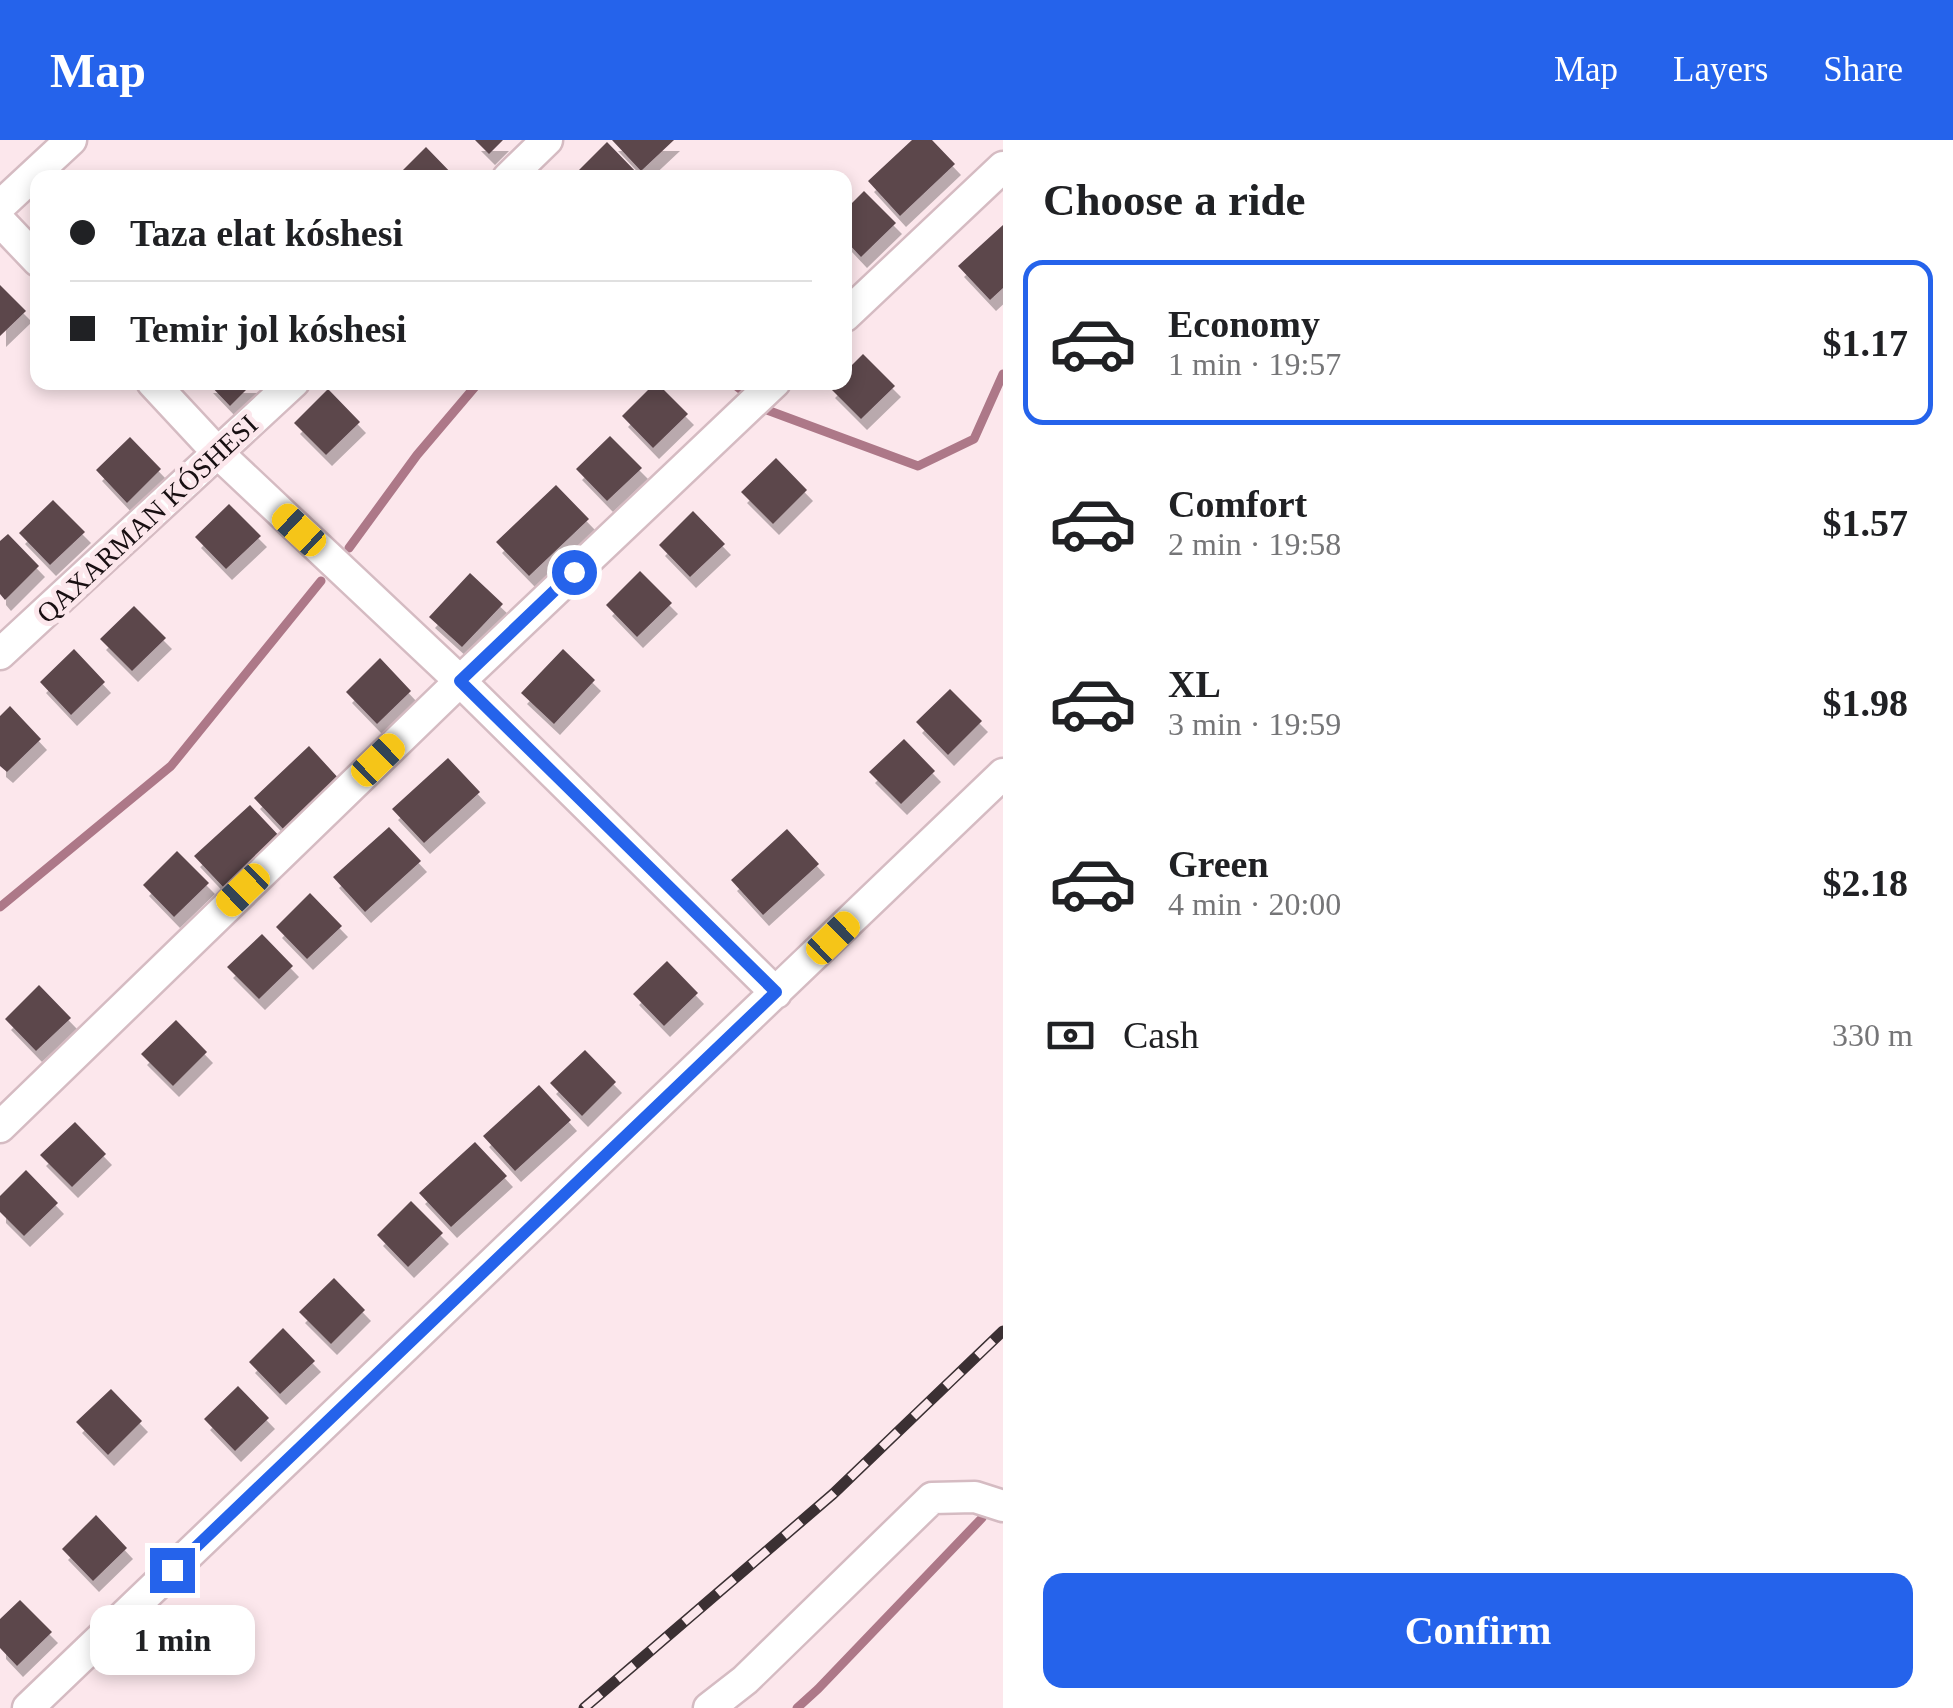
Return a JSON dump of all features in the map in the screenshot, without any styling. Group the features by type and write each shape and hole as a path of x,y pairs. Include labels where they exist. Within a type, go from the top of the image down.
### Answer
{"street":[{"path":"39,170 71,140"},
{"path":"516,170 547,140"},
{"path":"852,309 1003,167"},
{"path":"0,206 30,178"},
{"path":"0,221 30,253"},
{"path":"159,390 219,454 460,681 776,992"},
{"name":"QAXARMAN KÓSHESI","path":"0,654 286,390"},
{"path":"0,1126 767,390"},
{"path":"28,1708 1003,774"},
{"path":"709,1708 746,1680 932,1498 975,1497 1003,1506"}],"building":[{"path":"475,140 503,140 489,154"},
{"path":"612,140 674,140 642,170"},
{"path":"912,140 932,140 955,164 900,216 868,181"},
{"path":"607,142 634,170 579,170"},
{"path":"426,147 448,170 403,170"},
{"path":"864,191 896,223 861,257 852,247 852,203"},
{"path":"1003,225 1003,288 990,300 958,266"},
{"path":"0,285 26,311 0,336"},
{"path":"863,354 895,386 861,419 832,390 852,390 852,365"},
{"path":"215,390 246,390 230,406"},
{"path":"327,390 360,422 326,455 294,423"},
{"path":"648,390 664,390 688,414 653,448 622,416"},
{"path":"610,436 642,468 607,501 576,469"},
{"path":"130,437 161,469 127,503 96,470"},
{"path":"776,458 807,490 773,524 741,492"},
{"path":"556,485 589,519 529,576 496,542"},
{"path":"53,500 85,532 50,565 19,533"},
{"path":"229,504 261,536 226,569 195,537"},
{"path":"693,511 725,544 690,577 659,545"},
{"path":"8,534 39,566 5,600 0,594 0,541"},
{"path":"640,571 672,603 637,637 606,605"},
{"path":"470,573 503,604 462,647 429,617"},
{"path":"134,606 166,638 132,671 100,639"},
{"path":"74,649 105,682 71,715 40,682"},
{"path":"563,649 595,680 554,724 521,693"},
{"path":"380,658 411,691 377,724 346,692"},
{"path":"950,689 982,721 948,755 916,722"},
{"path":"10,706 41,739 7,772 0,766 0,716"},
{"path":"904,739 935,771 901,804 869,772"},
{"path":"309,746 341,781 286,832 254,798"},
{"path":"448,758 480,792 424,843 392,809"},
{"path":"250,805 282,839 226,890 194,856"},
{"path":"389,827 421,861 365,912 333,877"},
{"path":"787,829 819,864 763,915 731,880"},
{"path":"177,851 209,883 174,917 143,885"},
{"path":"310,893 342,926 307,959 276,927"},
{"path":"262,934 293,966 259,999 227,967"},
{"path":"667,961 698,993 664,1026 633,994"},
{"path":"39,985 71,1018 36,1051 5,1019"},
{"path":"176,1020 207,1052 173,1086 141,1054"},
{"path":"585,1050 616,1082 582,1116 550,1083"},
{"path":"539,1085 571,1120 515,1171 483,1136"},
{"path":"75,1122 106,1154 72,1187 40,1155"},
{"path":"475,1142 507,1176 451,1227 419,1193"},
{"path":"26,1170 58,1203 24,1236 0,1212 0,1196"},
{"path":"411,1201 443,1233 408,1267 377,1235"},
{"path":"334,1278 365,1310 331,1344 299,1312"},
{"path":"283,1328 315,1361 280,1394 249,1362"},
{"path":"238,1386 269,1418 235,1451 204,1419"},
{"path":"111,1389 142,1421 108,1455 76,1422"},
{"path":"96,1515 127,1548 93,1581 62,1549"},
{"path":"20,1600 52,1632 17,1666 0,1648 0,1619"}],"waterway":[{"path":"767,410 918,466 974,439 1003,374"},
{"path":"349,548 417,455 472,390"},
{"path":"0,907 171,766 321,581"},
{"path":"797,1708 982,1518"}],"railway":[{"path":"584,1708 833,1494 1003,1331"}],"route":[{"path":"172,1570 776,992 460,681 574,572"}]}
